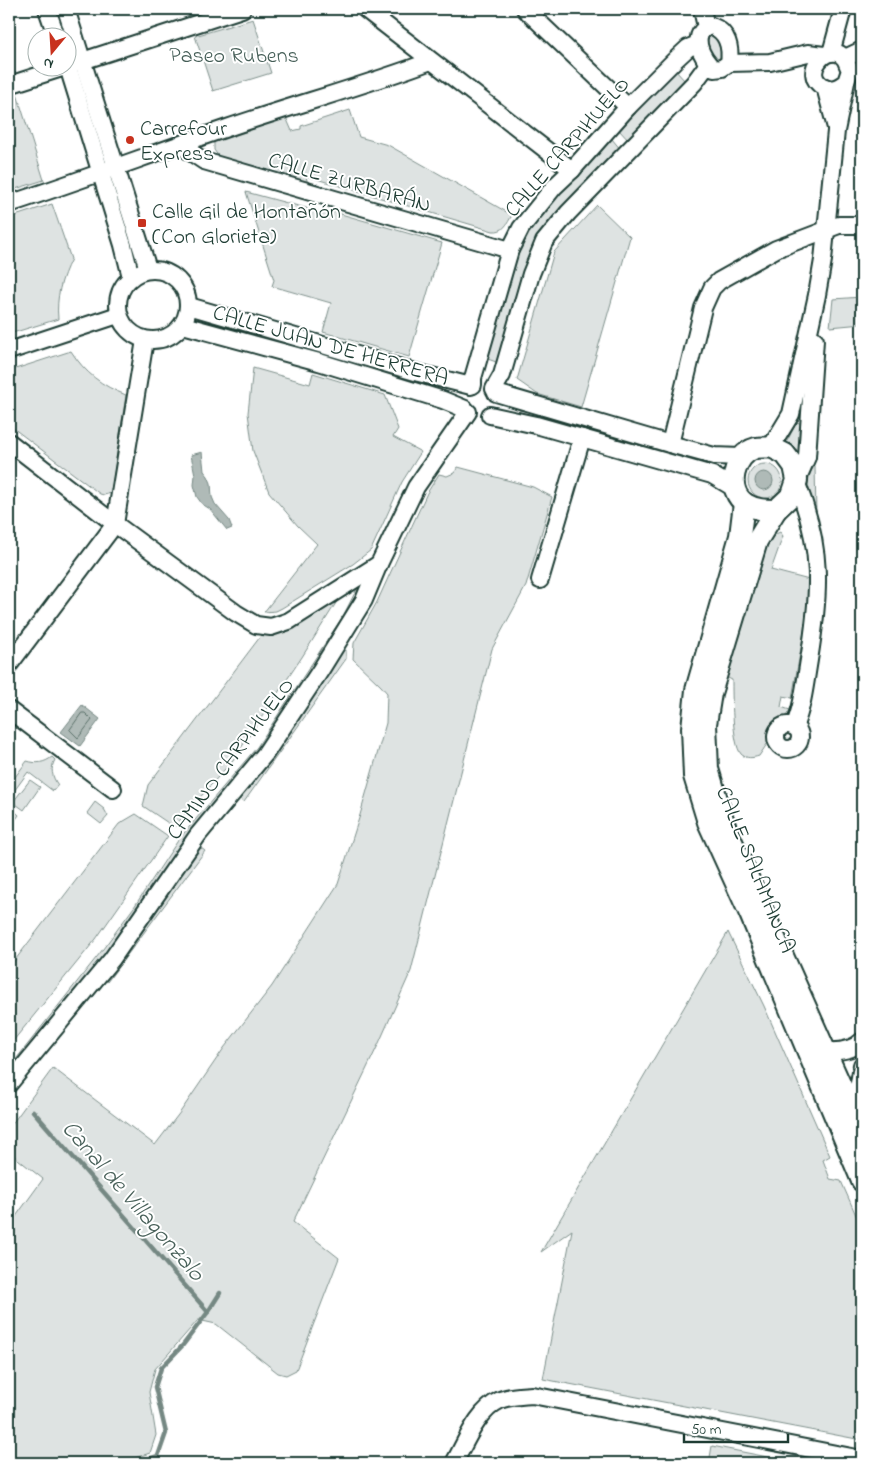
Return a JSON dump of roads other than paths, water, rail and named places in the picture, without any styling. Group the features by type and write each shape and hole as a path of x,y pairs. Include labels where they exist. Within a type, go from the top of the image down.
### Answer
{"main road":[{"path":"772,447 785,454 790,460 794,466 797,482 792,495 780,507 758,510 739,496 734,472 741,457 755,448 772,447"},
{"name":"CALLE SALAMANCA","path":"721,834 708,822 694,776 692,728 696,690 740,536 739,496"},
{"name":"CALLE SALAMANCA","path":"780,507 757,541 711,694 706,724 708,769 721,834 756,910 826,1051 862,1133"},
{"name":"CALLE SALAMANCA","path":"756,910 862,1181"}],"street":[{"path":"47,9 54,28"},
{"path":"66,9 68,28"},
{"path":"78,63 242,9"},
{"path":"366,9 572,170"},
{"path":"772,447 791,414 816,295 826,231 843,63 843,9"},
{"path":"535,12 628,107"},
{"path":"705,14 698,44 702,57 714,69 722,68 729,63 752,64 782,60 808,53 843,63"},
{"path":"705,14 712,26 718,28 729,44 729,63"},
{"name":"CALLE CARPIHUELO","path":"472,385 510,250 521,228 554,187 572,170 628,107 688,48 698,44"},
{"path":"836,131 814,69 818,60 843,63 862,50"},
{"path":"782,60 800,68 832,89 840,87 843,63"},
{"path":"9,204 227,128 431,61"},
{"name":"CALLE CARPIHUELO","path":"495,391 502,375 531,274 544,242 568,213 694,83 708,64"},
{"path":"9,85 31,78"},
{"path":"77,78 108,169 148,270"},
{"name":"CALLE ZURBARÁN","path":"180,145 204,161 510,250"},
{"path":"108,169 131,277"},
{"path":"670,444 703,308 712,288 729,274 776,248 839,225 862,225"},
{"path":"148,270 164,271 177,278 186,291 189,306 183,324 174,334 161,340 145,340 135,336 124,327 118,315 117,301 122,287 131,277 148,270"},
{"path":"794,727 801,710 813,638 818,591 817,563 812,527 797,482 807,457 812,395 816,295"},
{"name":"CALLE JUAN DE HERRERA","path":"189,306 419,373 472,385"},
{"path":"9,350 118,315"},
{"name":"CALLE JUAN DE HERRERA","path":"183,324 319,362 443,400 467,411"},
{"path":"9,665 115,524 145,340"},
{"path":"495,391 498,401 496,409 490,415 483,417 475,416 467,411 464,396 472,385 480,383 488,385 495,391 670,444 714,456 741,457"},
{"name":"CAMINO CARPIHUELO","path":"9,1084 112,959 198,835 265,754 364,600 378,564 416,487 467,411"},
{"path":"490,415 582,438 712,475 739,496"},
{"path":"540,580 582,438"},
{"path":"9,442 115,524 236,613 256,625 271,626 289,621 378,564"},
{"path":"780,507 798,514 812,527"},
{"path":"9,710 113,789"},
{"path":"826,1051 842,1052 862,1041"},
{"path":"854,1114 862,1065"},
{"path":"454,1463 474,1426 492,1405 511,1397 532,1395 862,1459"}],"water":[{"path":"202,452 204,471 211,483 212,497 215,504 229,520 232,528 227,530 210,509 202,504 197,497 191,455"},
{"path":"764,472 770,475 773,481 770,487 764,490 758,487 755,481 758,475"},
{"path":"82,705 100,719 80,746 61,732"}],"waterway":[{"name":"Canal de Villagonzalo","path":"33,1111 208,1312"},
{"path":"136,1463 158,1456 166,1433 155,1387 161,1368 183,1345 220,1293"}],"place":[{"name":"Carrefour Express","path":"130,140"},
{"name":"Calle Gil de Hontañón (Con Glorieta)","path":"142,223"}],"park label":[{"name":"Paseo Rubens","path":"234,54"}]}
